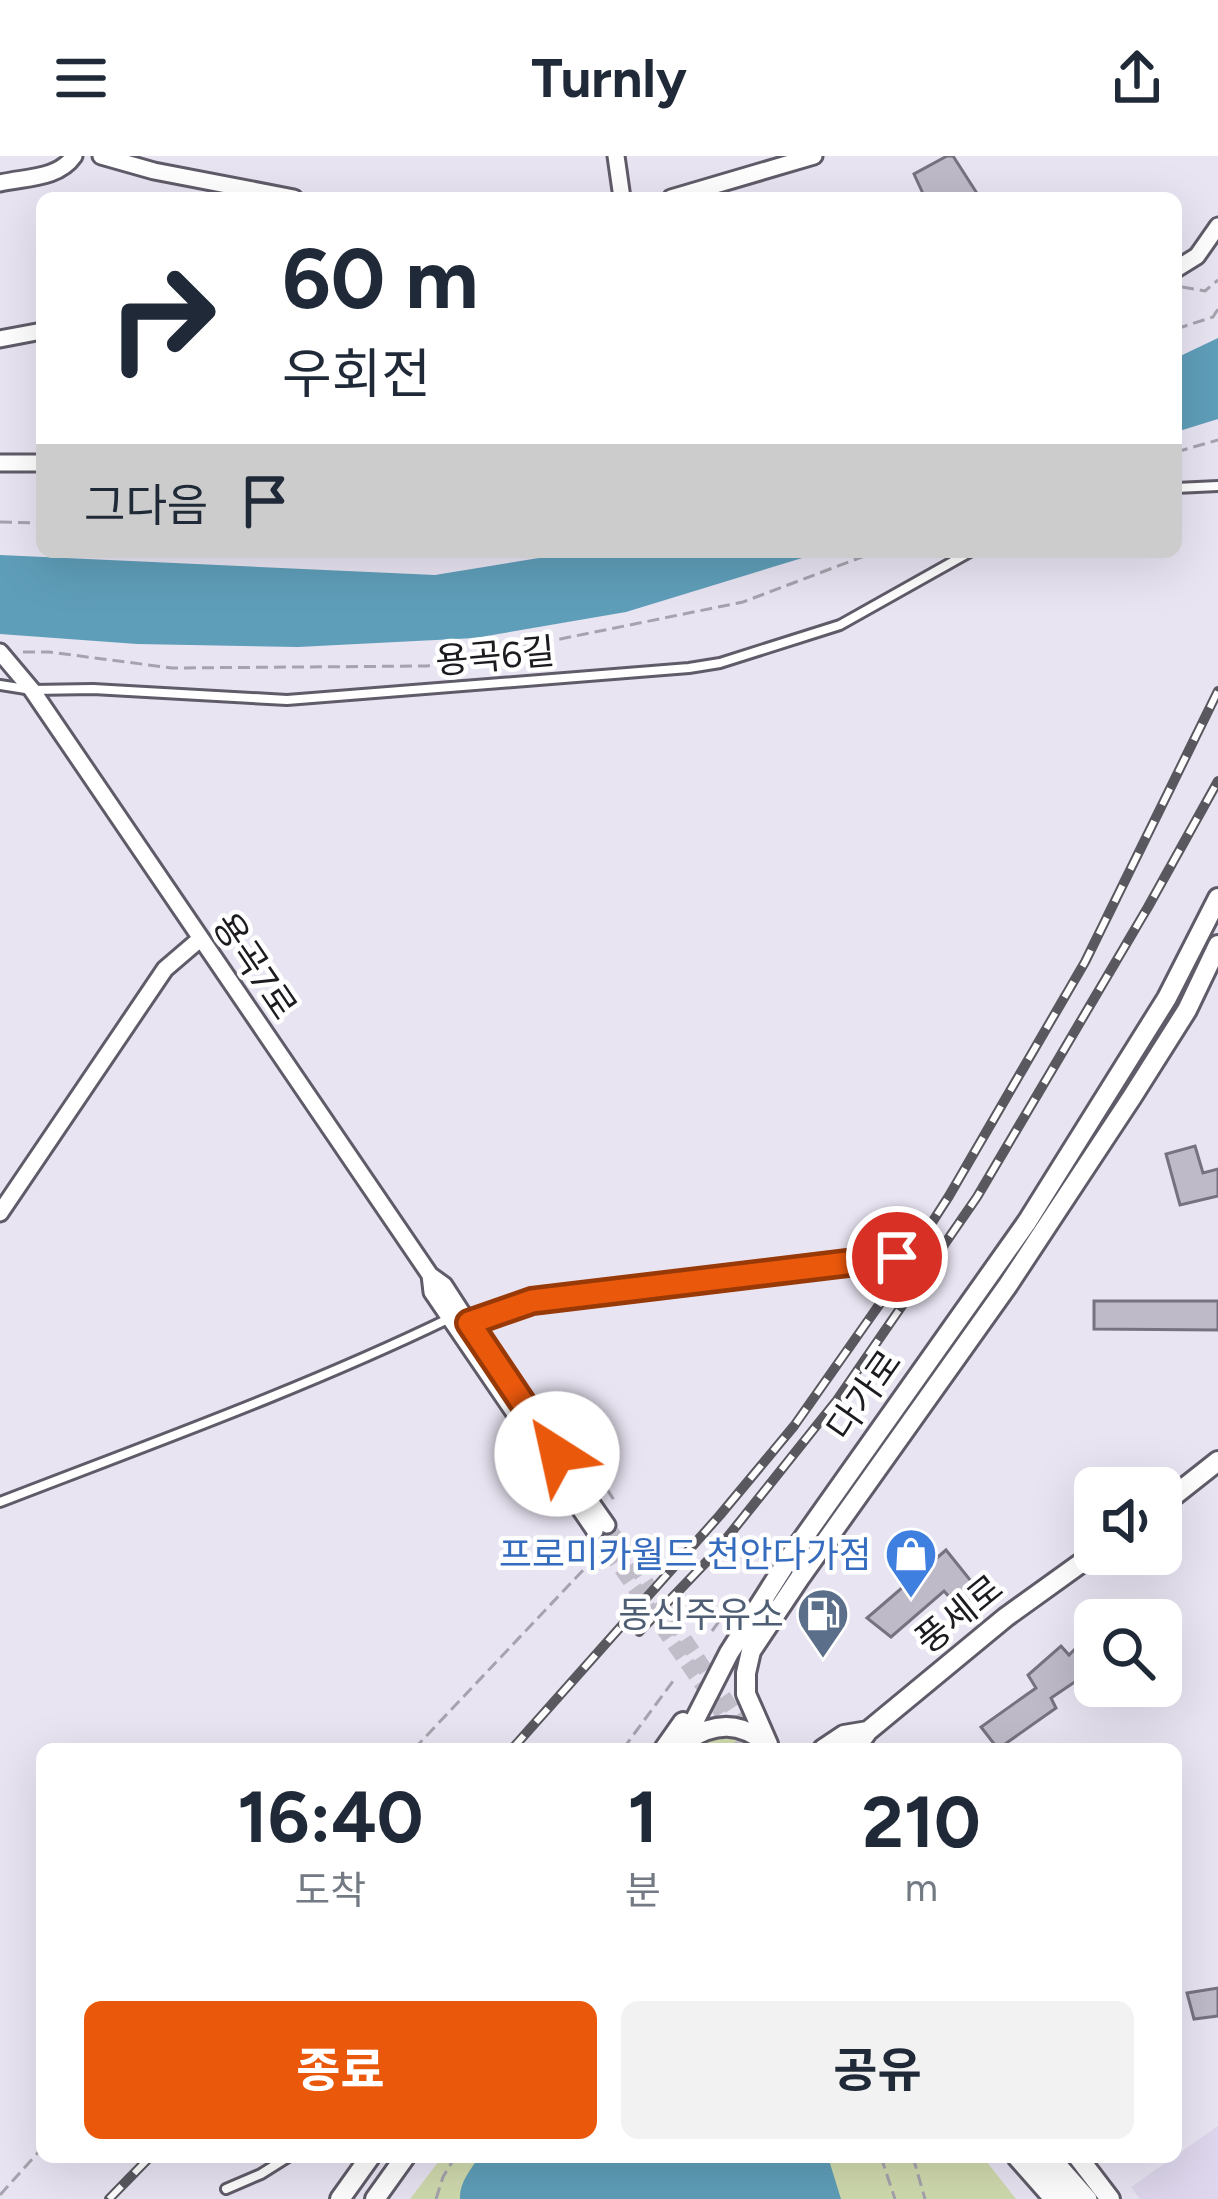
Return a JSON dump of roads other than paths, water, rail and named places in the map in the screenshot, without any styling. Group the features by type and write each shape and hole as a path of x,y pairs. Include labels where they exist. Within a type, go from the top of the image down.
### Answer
{"street":[{"path":"0,183 56,173 74,156"},
{"path":"101,156 263,192"},
{"path":"154,171 166,156"},
{"path":"616,156 621,192"},
{"path":"691,192 814,156"},
{"path":"1182,265 1197,256 1218,226"},
{"path":"0,339 36,333"},
{"path":"0,463 36,464"},
{"name":"용곡7로","path":"10,657 430,1276 444,1285 604,1532 432,1292 430,1276"},
{"name":"다가로","path":"684,1743 729,1653 790,1557 1027,1222 1167,998 1218,898"},
{"path":"0,1214 165,969 200,939"},
{"name":"다가로","path":"770,1743 746,1694 751,1651 1008,1286 1187,1010 1218,945"},
{"path":"1182,1489 1218,1461"},
{"name":"풍세로","path":"860,1743 868,1731 1006,1617 1074,1568"},
{"path":"668,1743 729,1653"},
{"path":"686,1743 703,1730 738,1726 767,1743"},
{"name":"풍세로","path":"832,1743 844,1735 868,1731"},
{"path":"340,2199 366,2163"},
{"path":"374,2199 401,2163"},
{"path":"1023,2163 1054,2199"},
{"path":"1040,2163 1072,2199"},
{"path":"1057,2163 1089,2199"},
{"path":"1083,2163 1110,2199"}],"lane":[{"path":"1182,488 1218,486"},
{"name":"용곡6길","path":"0,686 287,700 689,668 720,663 840,625 959,558"},
{"path":"469,1323 532,1301 897,1257"},
{"path":"0,1502 336,1369 451,1318"},
{"path":"226,2189 278,2163"}],"water":[{"path":"1218,338 1218,419 1182,430 1182,355"},
{"path":"0,555 435,575 539,558 802,558 626,612 475,638 298,647 137,644 0,634"},
{"path":"475,2163 830,2163 841,2199 460,2199 463,2182"}],"tunnel":[{"path":"607,1525 751,1737"},
{"path":"595,1531 743,1743"}],"railway":[{"path":"517,1743 794,1426 879,1305 949,1196 1085,962 1218,691"},
{"path":"639,1632 714,1554 837,1400 977,1197 1218,781"},
{"path":"109,2199 144,2163"}],"place":[{"name":"프로미카월드 천안다가점","path":"911,1600"},
{"name":"동신주유소","path":"823,1660"}]}
